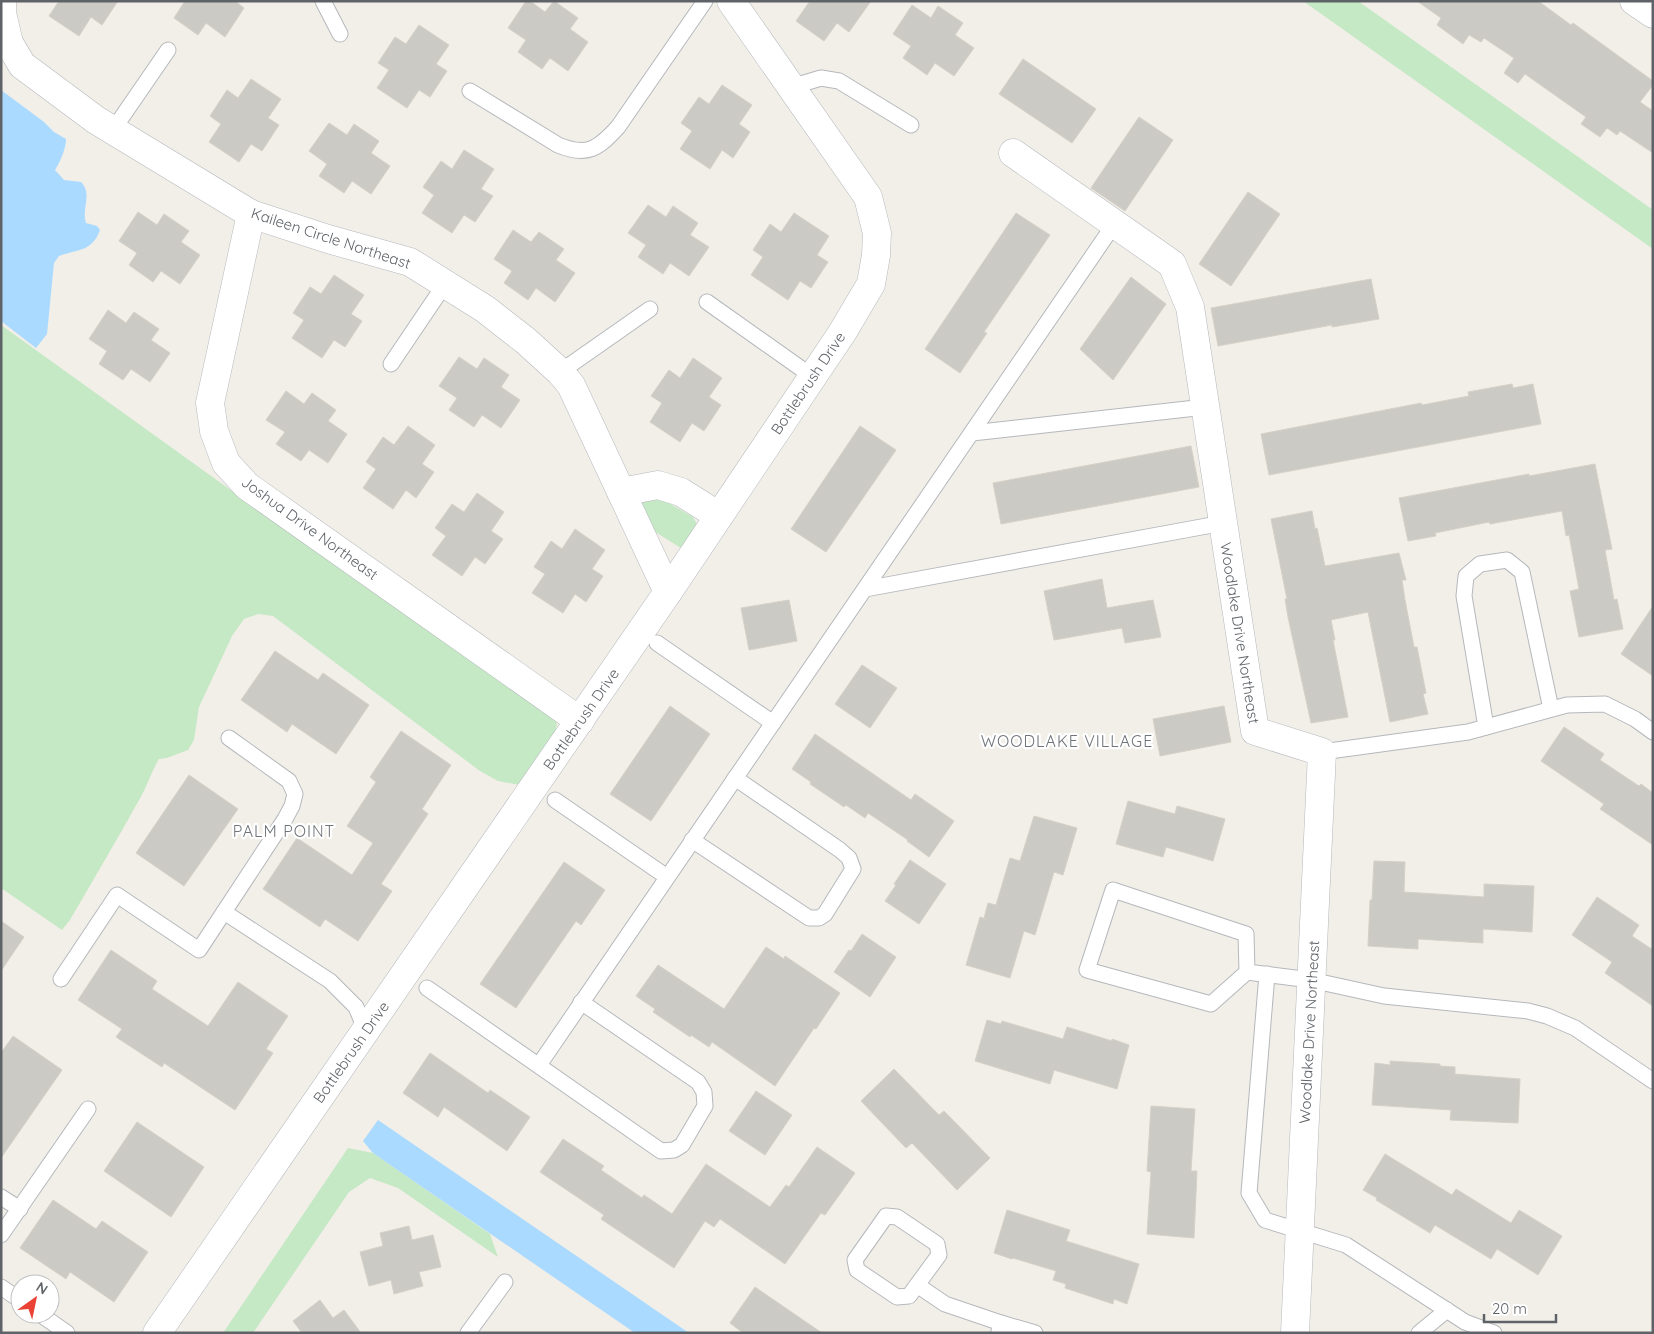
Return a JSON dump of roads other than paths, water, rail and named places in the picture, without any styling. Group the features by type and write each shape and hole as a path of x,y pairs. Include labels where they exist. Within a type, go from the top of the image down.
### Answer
{"street":[{"path":"730,1 790,87"},
{"path":"1634,1 1653,14"},
{"name":"Kaileen Circle Northeast","path":"2,9 9,43 22,65 96,120 251,214 328,239 410,262 485,309 526,341 560,372 571,385 668,592"},
{"name":"Bottlebrush Drive","path":"157,1333 668,592 842,333 871,284 876,255 877,233 868,197 790,87"},
{"name":"Woodlake Drive Northeast","path":"1013,153 1172,264 1190,307 1255,731 1322,752 1295,1333"},
{"name":"Joshua Drive Northeast","path":"251,214 210,403 214,431 226,463 247,486 580,721"},
{"path":"621,492 658,485 681,492 719,516"}],"lane":[{"path":"323,1 340,34"},
{"path":"470,91 558,145 572,151 588,150 603,143 618,128 705,1"},
{"path":"112,130 168,50"},
{"path":"790,87 820,78 839,81 911,125"},
{"path":"539,1066 1115,224"},
{"path":"391,364 445,284"},
{"path":"707,302 813,377"},
{"path":"560,372 650,309"},
{"path":"972,433 1206,407"},
{"path":"864,590 1223,523"},
{"path":"1486,727 1464,596 1466,576 1480,564 1507,560 1522,572 1551,709"},
{"path":"657,643 773,723"},
{"path":"1322,752 1468,732 1568,705 1605,704 1635,719 1653,732"},
{"path":"61,979 117,895 199,950 285,819 292,806 294,794 289,781 229,738"},
{"path":"692,840 809,918 819,918 825,914 853,869 849,858 735,778"},
{"path":"555,800 667,877"},
{"path":"1247,972 1246,934 1113,890 1087,970 1211,1004 1247,972 1311,980 1384,996 1528,1011 1547,1016 1575,1028 1653,1081"},
{"path":"224,912 330,981 356,1007 366,1030"},
{"path":"1267,974 1249,1193 1265,1220 1346,1245 1465,1322 1494,1333"},
{"path":"427,988 661,1151 674,1150 682,1146 705,1106 704,1092 698,1082 581,1002"},
{"path":"1,1235 88,1109"},
{"path":"1,1196 20,1209"},
{"path":"886,1216 897,1217 937,1244 939,1255 918,1285 910,1296 897,1297 857,1270 855,1260 886,1216"},
{"path":"468,1333 506,1282"},
{"path":"918,1285 945,1304 1000,1328 1035,1333"},
{"path":"1419,1333 1447,1310"},
{"path":"54,1324 67,1333"}],"water":[{"path":"1,90 44,122 54,132 66,139 65,147 55,170 64,180 81,182 87,197 86,223 97,226 100,230 89,246 59,256 54,263 47,334 36,348 1,321"},
{"path":"378,1120 689,1333 635,1333 373,1153 363,1141"}],"district":[{"name":"WOODLAKE VILLAGE","path":"1067,741"},
{"name":"PALM POINT","path":"284,831"}]}
